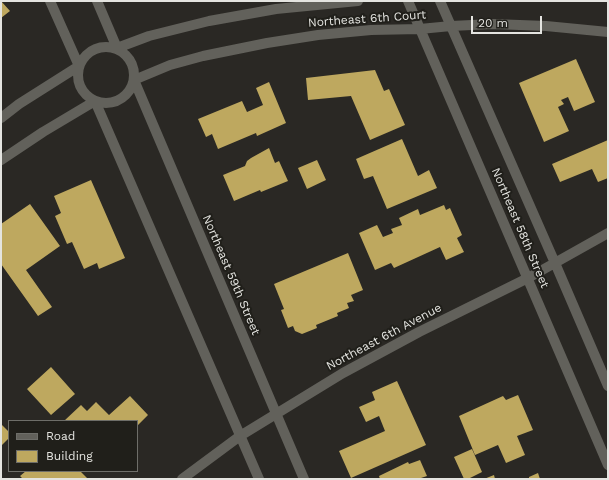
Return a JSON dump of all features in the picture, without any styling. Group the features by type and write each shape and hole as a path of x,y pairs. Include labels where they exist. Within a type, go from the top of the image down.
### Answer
{"street":[{"path":"50,1 79,66"},
{"path":"97,1 117,48"},
{"name":"Northeast 6th Court","path":"117,48 154,34 209,21 276,10 358,1"},
{"name":"Northeast 58th Street","path":"408,1 608,465"},
{"name":"Northeast 58th Street","path":"440,1 608,386"},
{"name":"Northeast 6th Court","path":"134,80 170,65 203,56 267,43 326,34 371,30 420,29 493,24 546,26 608,32"},
{"path":"108,46 117,48 125,54 131,62 134,71 134,80 131,88 126,95 111,103 95,101 88,97 78,83 77,74 79,66 83,57 98,47 108,46"},
{"path":"1,118 19,104 79,66"},
{"name":"Northeast 59th Street","path":"134,80 304,479"},
{"path":"1,160 43,132 95,101"},
{"path":"95,101 259,479"},
{"name":"Northeast 6th Avenue","path":"182,479 240,436 344,373 418,332 528,278 608,233"}],"building":[{"path":"1,1 10,11 1,18"},
{"path":"576,59 595,102 574,111 568,97 561,100 564,104 558,107 569,131 544,142 519,83"},
{"path":"375,70 384,91 389,89 405,125 370,140 351,96 308,100 306,78"},
{"path":"269,82 286,123 257,136 256,133 218,149 212,134 206,137 198,119 242,101 247,112 263,105 256,88"},
{"path":"402,139 418,176 429,170 437,188 387,209 373,176 364,179 356,159"},
{"path":"608,140 608,178 598,182 592,169 560,182 552,164"},
{"path":"269,148 275,163 279,161 288,181 261,192 260,190 234,201 223,175 245,166 247,161 251,158"},
{"path":"317,160 326,180 307,189 298,168"},
{"path":"91,180 125,258 99,269 97,263 84,269 72,242 67,244 55,216 61,213 54,196"},
{"path":"30,204 60,246 26,270 52,307 38,316 1,264 1,224"},
{"path":"444,205 446,210 450,208 462,235 457,238 464,252 446,260 440,247 394,268 391,263 375,270 359,233 377,225 383,237 393,233 391,229 402,225 399,218 418,209 420,215"},
{"path":"348,253 363,290 351,295 354,301 347,303 349,308 337,313 338,316 316,325 317,328 302,334 295,331 293,326 288,328 281,310 284,309 274,284"},
{"path":"51,367 75,394 51,415 27,389"},
{"path":"397,381 426,445 351,478 339,451 385,431 379,416 366,422 359,407 375,400 372,392"},
{"path":"518,395 533,430 517,436 525,455 506,463 498,445 475,455 459,416 503,396 506,400"},
{"path":"130,396 148,415 138,425 138,420 65,420 81,405 87,411 96,402 109,415"},
{"path":"1,424 8,431 8,439 1,446"},
{"path":"472,449 482,472 468,479 464,479 454,457"},
{"path":"420,460 427,476 418,479 380,479 379,476 408,462 409,464"},
{"path":"25,472 81,472 88,479 23,479 20,476"},
{"path":"538,473 540,479 529,479 529,477"},
{"path":"494,475 495,479 484,479"}]}
